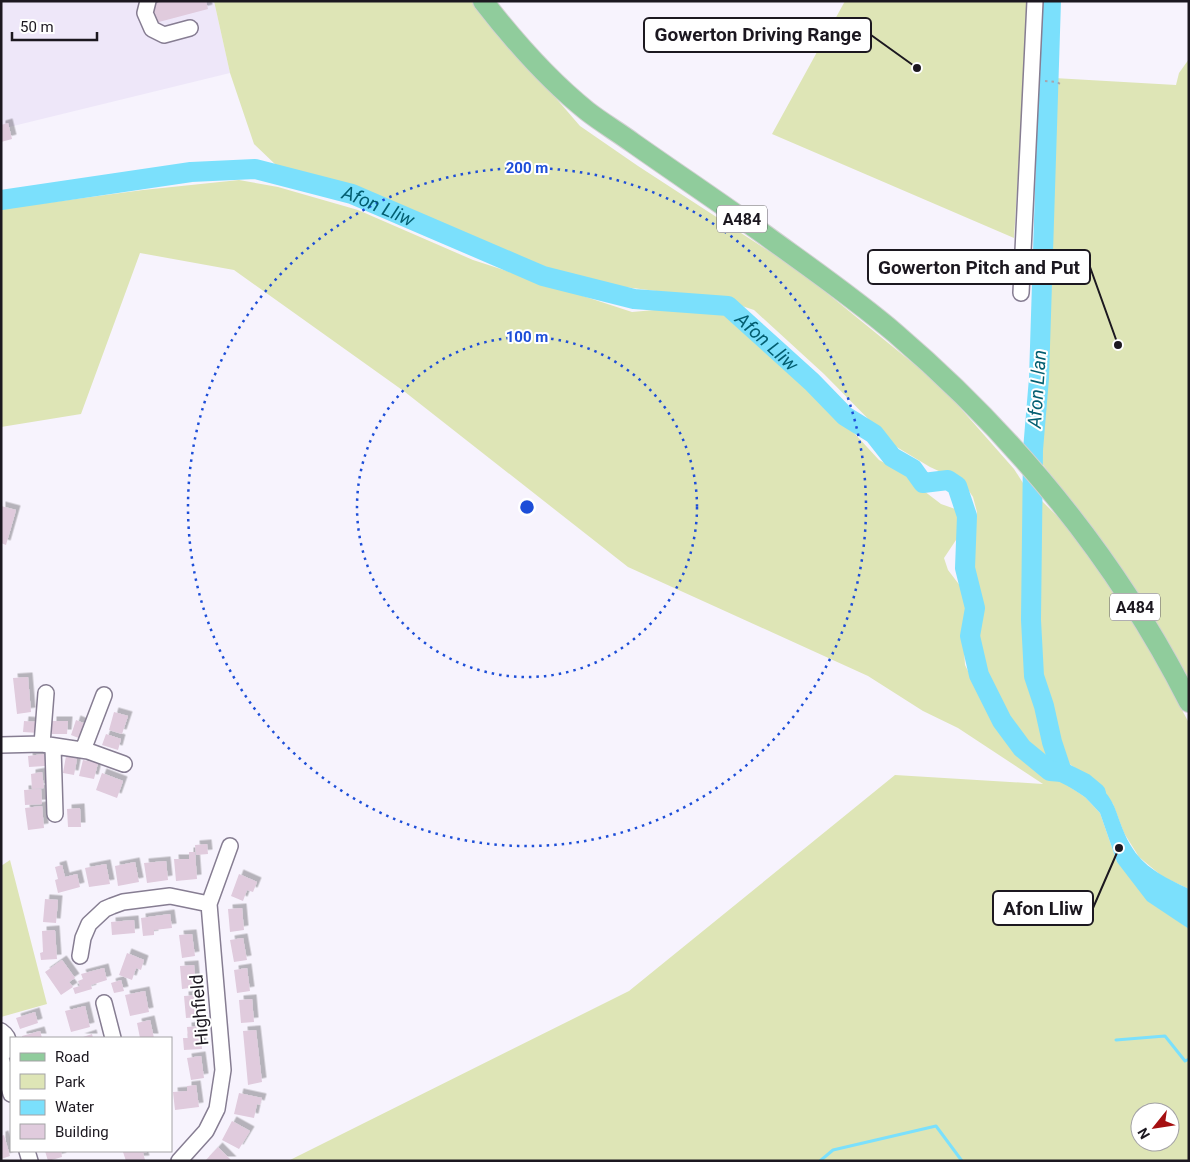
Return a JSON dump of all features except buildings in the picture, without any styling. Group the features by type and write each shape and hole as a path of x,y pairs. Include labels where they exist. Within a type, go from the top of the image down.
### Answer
{"main road":[{"name":"A484","path":"483,1 511,37 543,71 587,111 761,232 893,332 955,387 1003,436 1072,517 1121,584 1171,667 1189,702"}],"street":[{"path":"148,1 145,13 152,29 164,35 190,28"},
{"path":"1021,293 1035,1"},
{"path":"46,693 47,745 55,814"},
{"path":"83,750 104,695"},
{"path":"1,745 47,745 83,750 124,764"},
{"name":"Highfield","path":"177,1156 206,1131 217,1110 223,1070 209,904 230,846"},
{"path":"80,956 89,924 105,909 112,906 122,902 170,896 209,904"},
{"path":"104,1003 113,1037"},
{"path":"1,1031 9,1041 7,1050 1,1056 10,1090"}],"path":[{"path":"1037,81 1057,82 1060,84"}],"shaded area":[{"path":"1,1 214,1 230,73 1,129"}],"green space":[{"path":"214,1 472,1 580,126 801,272 941,386 1014,469 1023,483 1026,524 1025,602 1030,683 1054,761 1054,767 1038,758 1023,743 998,703 982,669 979,644 981,599 971,564 977,512 973,497 965,485 895,446 824,374 754,310 721,299 592,283 510,256 394,206 277,166 254,144 230,73"},
{"path":"845,1 1029,1 1014,238 772,134"},
{"path":"1189,59 1189,687 1148,613 1093,528 1040,461 1043,439 1051,250 1054,78 1176,85 1179,73"},
{"path":"239,180 278,187 358,210 473,260 632,312 699,306 738,320 855,434 879,460 909,476 941,504 958,510 963,518 964,525 944,558 948,570 961,587 966,601 967,635 964,649 965,665 978,691 1007,735 1027,758 1085,797 1100,813 1117,862 1177,920 1189,929 1189,1161 288,1161 629,991 895,775 1043,784 958,728 923,711 868,676 628,567 405,392 234,270 140,253 81,414 1,427 1,209 143,190"},
{"path":"1039,498 1062,521 1107,579 1147,645 1189,723 1189,889 1163,877 1139,857 1124,833 1113,804 1097,783 1068,763 1063,756 1044,698 1037,657 1034,589"},
{"path":"10,860 47,1004 1,1017 1,866"}],"water":[{"path":"1083,773 1108,796 1127,839 1138,856 1158,873 1189,889 1189,929 1147,901 1117,862 1100,813 1085,797 1068,786 1074,778"}],"waterway":[{"name":"Afon Llan","path":"1051,1 1039,378 1033,450 1031,620 1034,676 1062,772"},
{"name":"Afon Lliw","path":"1,200 191,172 255,169 352,194 543,276 634,299 728,306 812,382 845,416 874,434 892,457 913,469 923,483 948,480 957,486 967,516 965,568 975,608 970,636 979,675 1002,721 1022,748 1050,771 1062,772 1084,783 1096,793"},
{"path":"1116,1040 1165,1036 1185,1061 1189,1059"},
{"path":"820,1161 833,1150 936,1126 962,1161"}],"place":[{"name":"Gowerton Driving Range","path":"917,68"},
{"name":"Gowerton Pitch and Put","path":"1118,345"},
{"name":"Afon Lliw","path":"1119,848"}]}
